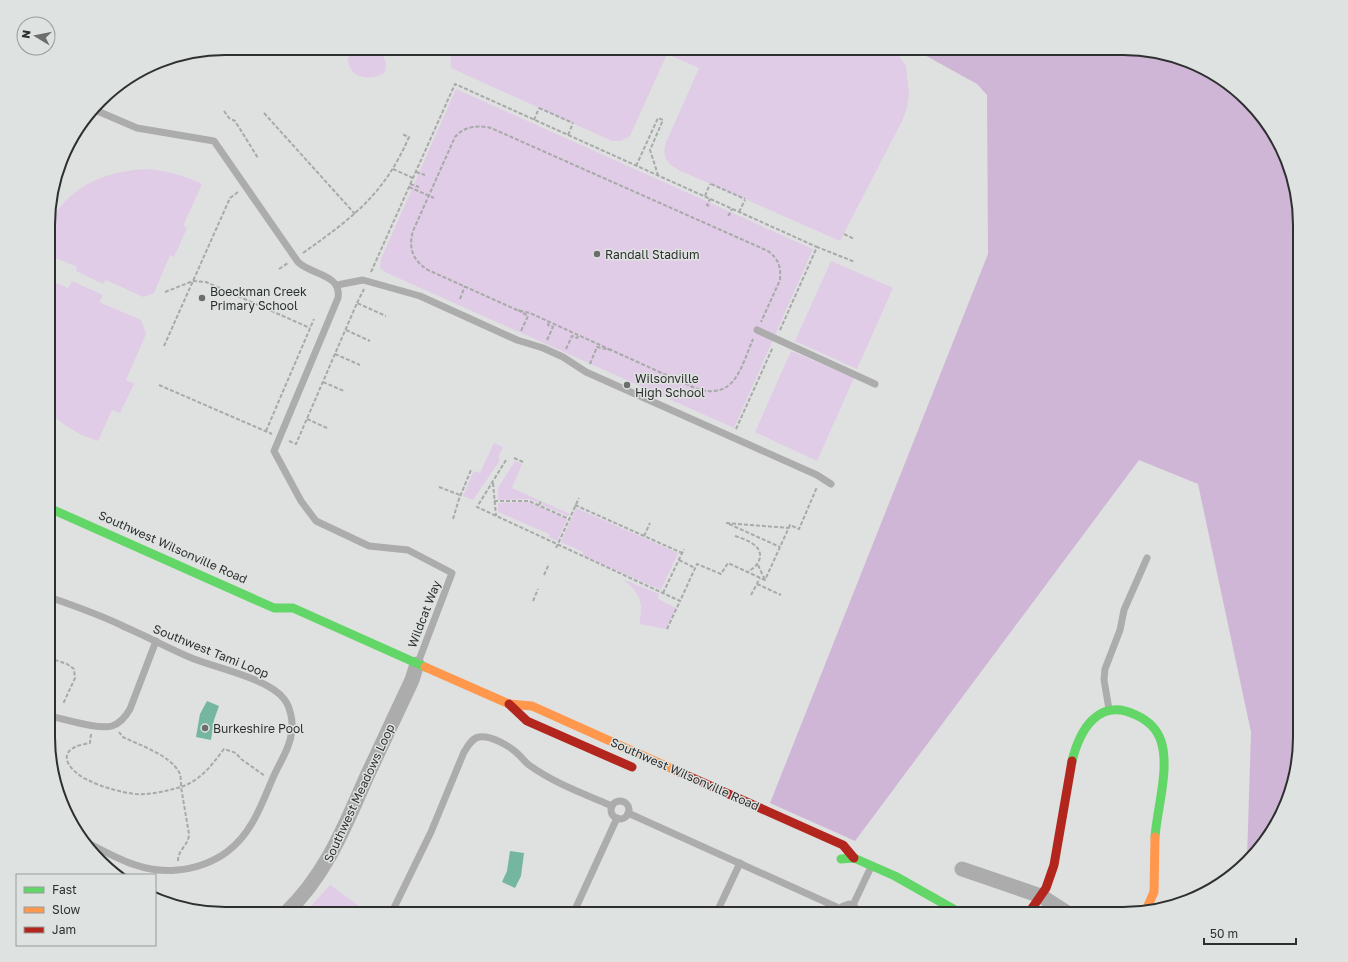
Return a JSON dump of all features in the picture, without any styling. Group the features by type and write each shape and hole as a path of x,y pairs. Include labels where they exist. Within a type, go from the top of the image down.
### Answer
{"main road":[{"name":"Southwest Wilsonville Road","path":"55,510 274,608 293,608"},
{"name":"Southwest Wilsonville Road","path":"284,599 293,608 417,664 509,704 532,706 843,845 854,858 904,880 950,907"},
{"name":"Southwest Wilsonville Road","path":"509,704 527,721 638,770"},
{"path":"1033,907 1048,883 1057,850 1069,778 1076,747 1086,728 1096,717 1109,709 1122,710 1147,721 1156,731 1164,753 1153,848 1154,890 1152,900 1149,905"},
{"name":"Southwest Wilsonville Road","path":"832,856 838,859 854,858"}],"street":[{"name":"Southwest Meadows Loop","path":"292,907 306,893 319,876 334,849 412,680 417,664"},
{"path":"962,869 1041,896 1058,907"}],"lane":[{"path":"98,112 137,128 214,140 295,259 302,267 330,279 337,285 339,292 338,298 279,437"},
{"path":"337,285 363,280 420,296 518,340 543,348 562,357 586,372 817,475 831,484"},
{"path":"757,330 875,384"},
{"name":"Wildcat Way","path":"279,437 274,451 301,501 316,521 369,546 408,550 452,573 417,664"},
{"path":"1109,709 1104,680 1104,670 1120,630 1124,610 1147,558"},
{"name":"Southwest Tami Loop","path":"55,598 111,621 194,659 262,683 275,690 284,699 290,710 292,730 284,758 272,780 262,805 251,825 237,843 217,858 178,870 164,871 135,866 95,846"},
{"path":"55,717 93,725 112,726 124,719 130,709 156,641"},
{"path":"394,907 430,832 464,752 471,741 478,737 487,737 513,750 527,764 540,772 571,788 612,806"},
{"path":"612,806 618,801 624,802 627,806 628,813"},
{"path":"612,806 612,813 616,818"},
{"path":"616,818 623,817 628,813"},
{"path":"628,813 740,863 833,907"},
{"path":"577,907 616,818"},
{"path":"719,907 740,863"},
{"path":"844,907 845,905 853,905 871,866"}],"path":[{"path":"159,385 296,444 455,84 817,247 855,262"},
{"path":"534,120 539,108 573,123 568,135"},
{"path":"224,111 229,118 235,121 258,158"},
{"path":"264,113 356,214"},
{"path":"636,166 658,118 663,120 650,150 658,176"},
{"path":"517,310 549,321 695,388 706,391 720,390 732,384 736,378 780,280 780,267 774,256 762,248 491,128 484,126 470,127 458,133 429,195 412,236 412,255 424,267 528,316 518,340"},
{"path":"279,269 356,214 372,197 393,169 409,137 402,134"},
{"path":"393,169 413,178"},
{"path":"416,172 424,175"},
{"path":"705,196 710,184 745,199 739,212"},
{"path":"410,185 419,187"},
{"path":"410,185 434,198"},
{"path":"164,346 230,198 245,187"},
{"path":"708,206 707,205 710,199"},
{"path":"728,214 730,215 732,209"},
{"path":"844,234 854,239"},
{"path":"785,320 817,247"},
{"path":"165,292 193,281 206,282 310,328"},
{"path":"460,299 465,286"},
{"path":"357,304 386,316"},
{"path":"266,431 314,319"},
{"path":"543,348 553,327 548,325 549,321"},
{"path":"346,330 370,341"},
{"path":"562,357 572,336 577,338 579,335"},
{"path":"586,372 598,347 611,350"},
{"path":"335,354 360,365"},
{"path":"733,437 768,358"},
{"path":"323,382 344,391"},
{"path":"307,418 327,428"},
{"path":"514,458 523,462"},
{"path":"506,460 477,507 680,601"},
{"path":"453,519 460,494 471,470"},
{"path":"780,547 726,523 789,528 790,525 799,529 815,492 815,482"},
{"path":"493,483 496,516"},
{"path":"439,486 460,494"},
{"path":"556,548 579,498"},
{"path":"494,501 529,501 569,519"},
{"path":"539,505 541,501"},
{"path":"576,505 682,553"},
{"path":"644,536 650,523"},
{"path":"765,580 789,528"},
{"path":"735,536 754,544 758,548 760,556 758,565 765,580"},
{"path":"663,593 684,549"},
{"path":"679,560 695,568"},
{"path":"667,629 697,564 721,574 728,563 765,580"},
{"path":"544,575 549,564"},
{"path":"747,572 758,565"},
{"path":"751,595 760,578"},
{"path":"757,584 781,594"},
{"path":"533,601 538,589"},
{"path":"55,659 74,669 75,678 63,704"},
{"path":"93,725 90,743 75,746 67,755 67,760 69,767 74,772 95,783 135,794 162,792 181,787 192,783 204,775 224,749 236,752 254,770 272,780"},
{"path":"112,726 123,737 162,756 173,765 180,775 190,834 189,839 178,854 178,870"}],"shaded area":[{"path":"350,55 383,55 386,64 385,72 373,77 361,76 351,70 348,58"},
{"path":"450,55 667,55 630,136 621,141 612,141 451,68"},
{"path":"669,55 899,55 906,66 909,94 907,108 902,121 840,241 683,172 667,161 664,151 665,145 699,68"},
{"path":"925,55 1134,55 1167,61 1188,68 1208,78 1235,97 1251,113 1270,140 1284,171 1290,192 1293,214 1293,748 1290,770 1280,802 1270,822 1247,853 1251,732 1198,484 1139,460 855,841 770,803 988,254 987,95 977,84"},
{"name":"Randall Stadium","path":"456,89 813,249 734,428 387,273 380,268 381,259"},
{"path":"147,169 161,171 188,178 202,184 183,226 187,228 174,257 170,255 154,293 143,297 106,280 103,284 76,271 77,267 55,258 55,213 60,207 78,190 88,184 110,175"},
{"path":"831,261 893,288 857,369 795,341"},
{"path":"72,281 103,295 99,302 141,320 146,334 126,380 134,384 120,413 112,410 98,441 72,430 55,417 55,283 68,288"},
{"path":"791,351 854,378 817,461 755,432"},
{"path":"494,443 503,447 498,457 500,460 473,500 463,496 474,471 480,473"},
{"path":"515,461 522,464 512,488 539,500 538,503 529,499 498,500 498,488"},
{"path":"528,502 567,519 557,541 549,537 549,534 498,512 498,503"},
{"path":"543,502 570,514 568,516 542,505"},
{"path":"576,508 678,553 661,590 582,555 583,552 561,542"},
{"path":"625,580 659,594 658,599 676,608 666,629 640,624 641,607 639,598 635,590"},
{"name":"Burkeshire Pool","path":"207,701 219,706 214,720 211,740 196,737 200,714"},
{"path":"510,851 524,853 521,876 515,888 502,882 507,871"},
{"path":"330,885 360,907 310,907"}],"traffic: fast":[{"path":"55,511 274,608 293,608 425,667"},
{"path":"1072,761 1080,738 1086,728 1093,719 1102,713 1112,710 1123,710 1148,722 1157,733 1161,741 1164,763 1164,776 1155,837"},
{"path":"841,859 854,858 895,876 950,907"}],"traffic: slow":[{"path":"425,667 509,704 532,706 677,771"},
{"path":"1148,905 1154,892 1155,837"}],"traffic: jam":[{"path":"509,704 527,721 632,767"},
{"path":"1033,907 1046,888 1054,865 1072,761"},
{"path":"677,771 843,845 854,858"}],"place":[{"name":"Randall Stadium","path":"597,254"},
{"name":"Boeckman Creek Primary School","path":"202,298"},
{"name":"Wilsonville High School","path":"627,385"},
{"name":"Burkeshire Pool","path":"205,728"}]}
